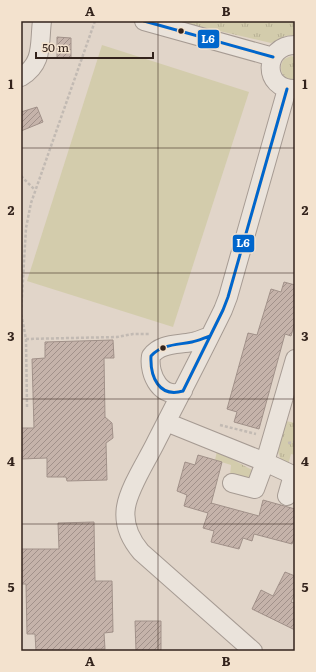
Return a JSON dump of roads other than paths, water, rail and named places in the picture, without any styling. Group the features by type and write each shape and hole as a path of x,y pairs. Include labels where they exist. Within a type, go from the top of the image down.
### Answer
{"street":[{"path":"21,77 32,69 39,55 42,21"},
{"path":"144,21 273,57"},
{"path":"253,651 141,552 129,535 125,517 128,499 223,310 291,89 278,84 272,75 271,64 273,57 282,48 295,45"},
{"path":"183,391 168,393 158,385 152,372 151,356 162,347 194,342 210,336"},
{"path":"232,483 255,489 266,462 295,359"},
{"path":"166,422 266,462 293,475 287,496"}]}
